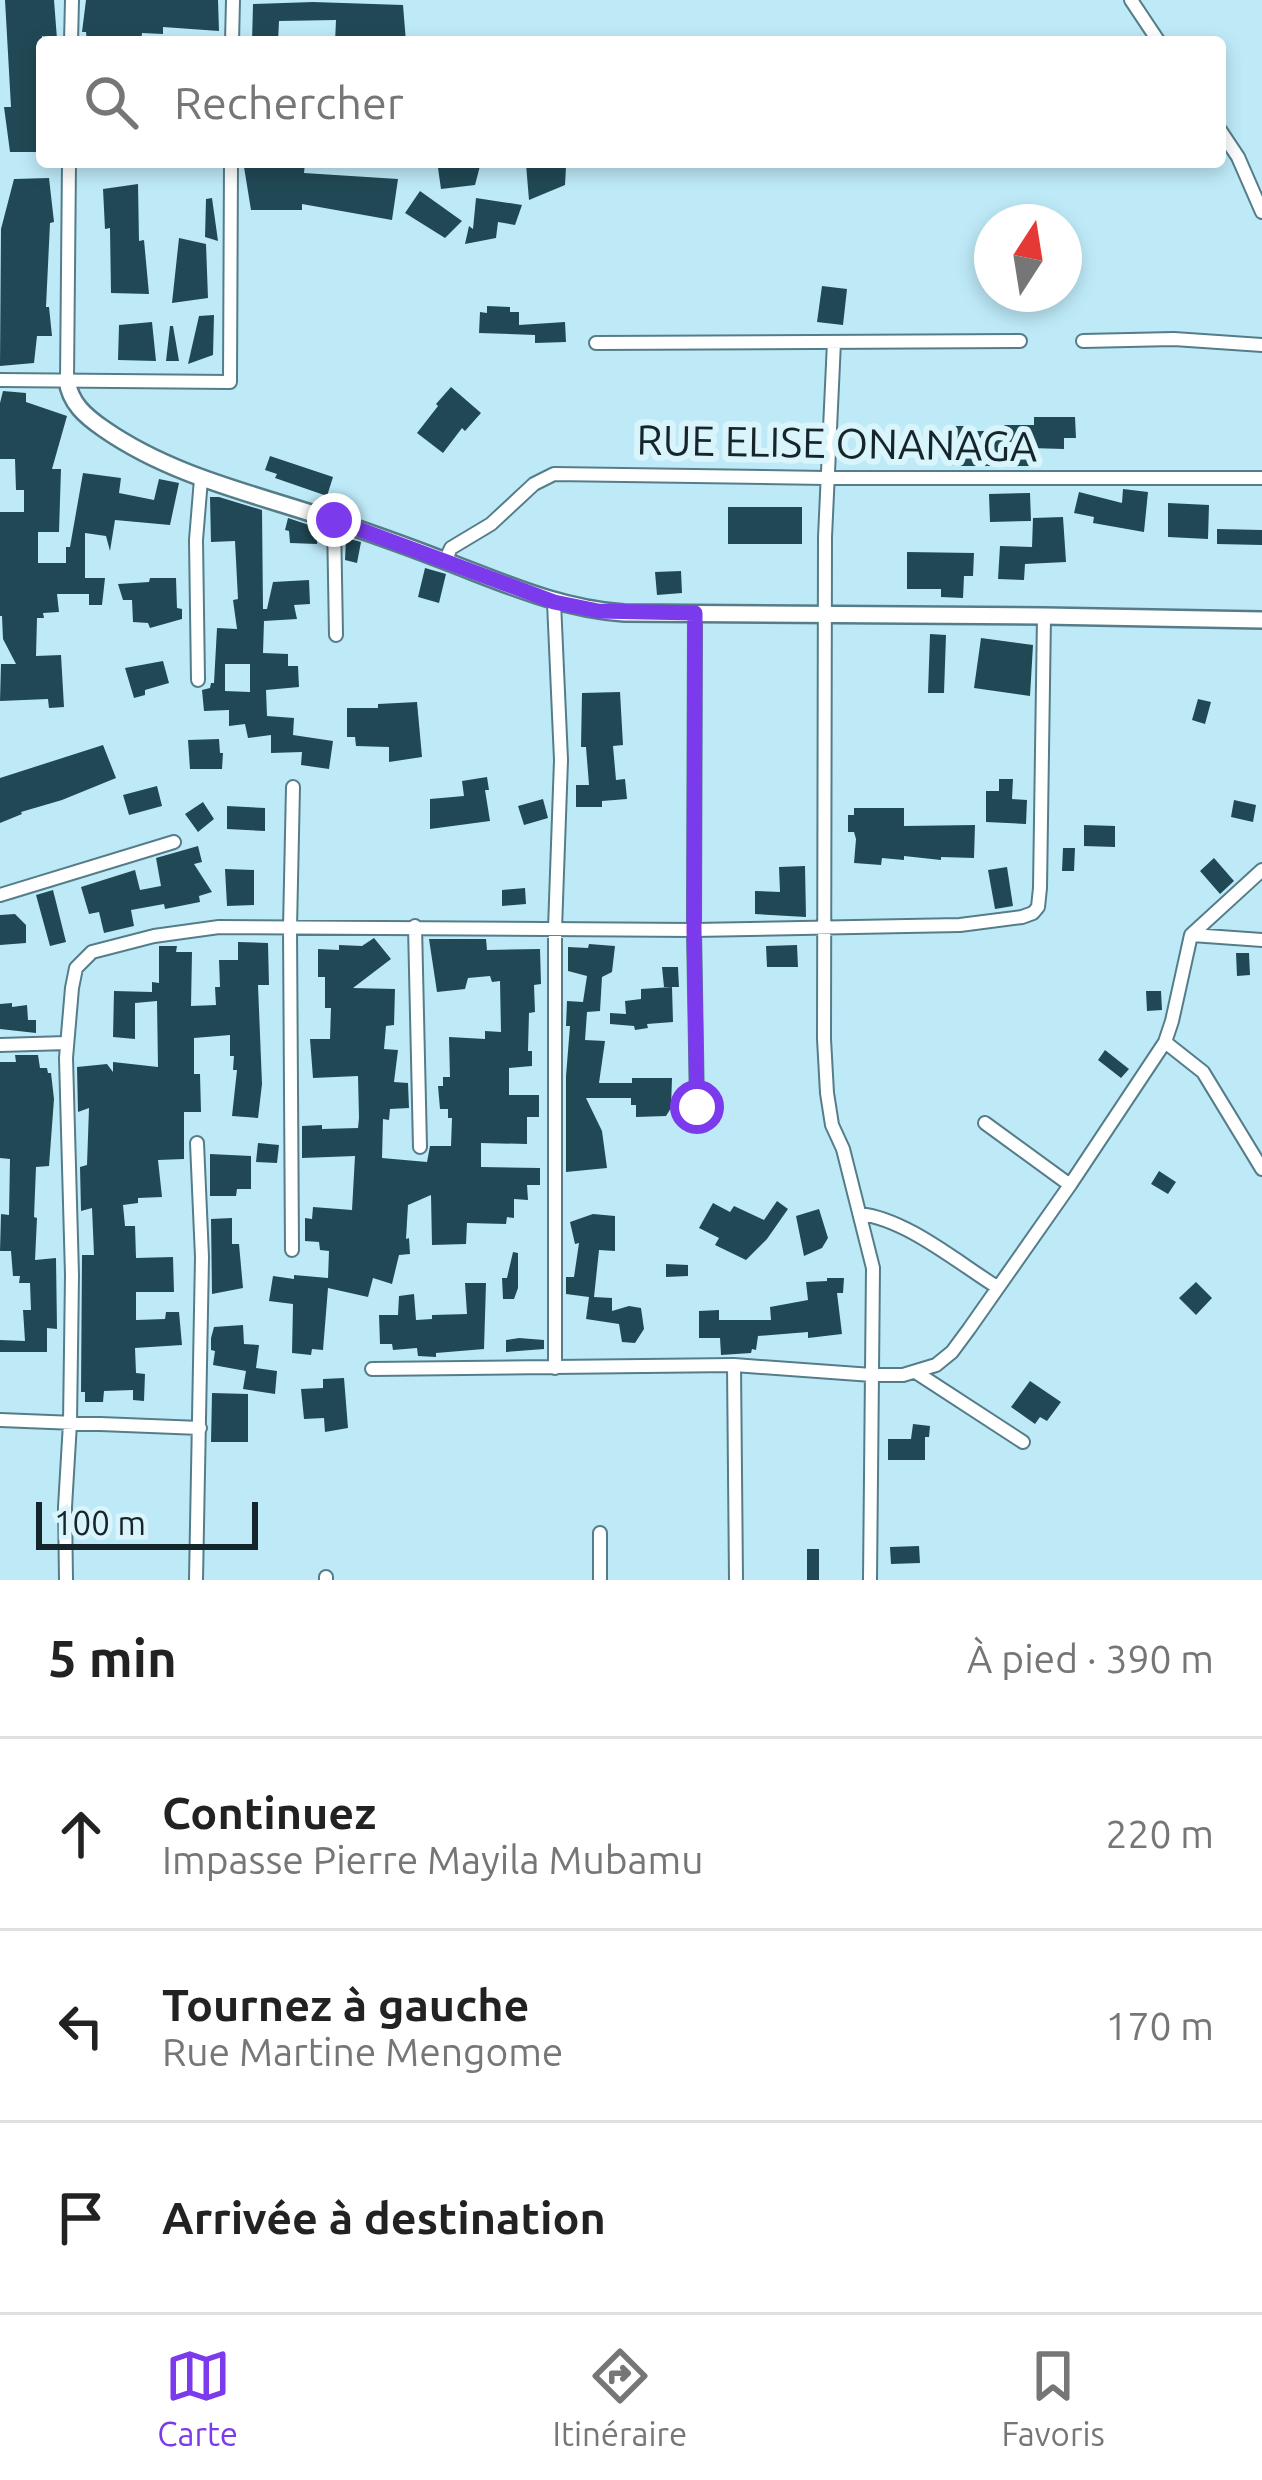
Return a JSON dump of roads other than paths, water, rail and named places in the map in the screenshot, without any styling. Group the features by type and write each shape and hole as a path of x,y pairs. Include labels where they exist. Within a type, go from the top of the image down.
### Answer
{"street":[{"path":"71,36 72,0"},
{"path":"232,0 232,36"},
{"path":"1131,0 1156,36"},
{"path":"1226,140 1262,212"},
{"path":"69,168 69,395 105,430 201,479 334,520 554,602 598,611 1262,620"},
{"path":"0,380 230,382 231,168"},
{"path":"1083,341 1174,339 1262,345"},
{"path":"833,341 826,478 824,1039 832,1125 843,1149 872,1268 870,1580"},
{"path":"596,343 1020,341"},
{"name":"RUE ELISE ONANAGA","path":"445,561 451,548 491,524 534,484 554,474 1262,478"},
{"path":"197,680 196,540 201,479"},
{"path":"334,520 336,635"},
{"path":"554,602 561,760 555,929 555,1368"},
{"path":"695,613 697,1107"},
{"path":"66,1580 72,1275 67,1043 76,968 92,952 219,926 694,930 960,925 1022,916 1036,910 1040,888 1044,616"},
{"path":"292,1250 293,787"},
{"path":"0,896 174,842"},
{"path":"372,1369 734,1365 872,1376 917,1373 936,1364 952,1352 1165,1042 1191,935 1262,870"},
{"path":"415,926 420,1147"},
{"path":"1191,935 1262,940"},
{"path":"1165,1042 1204,1072 1262,1169"},
{"path":"0,1045 67,1043"},
{"path":"985,1123 1070,1184"},
{"path":"196,1580 202,1257 197,1143"},
{"path":"860,1214 879,1216 907,1230 998,1287"},
{"path":"734,1365 736,1580"},
{"path":"917,1373 1023,1442"},
{"path":"0,1420 200,1428"},
{"path":"600,1533 600,1580"}]}
